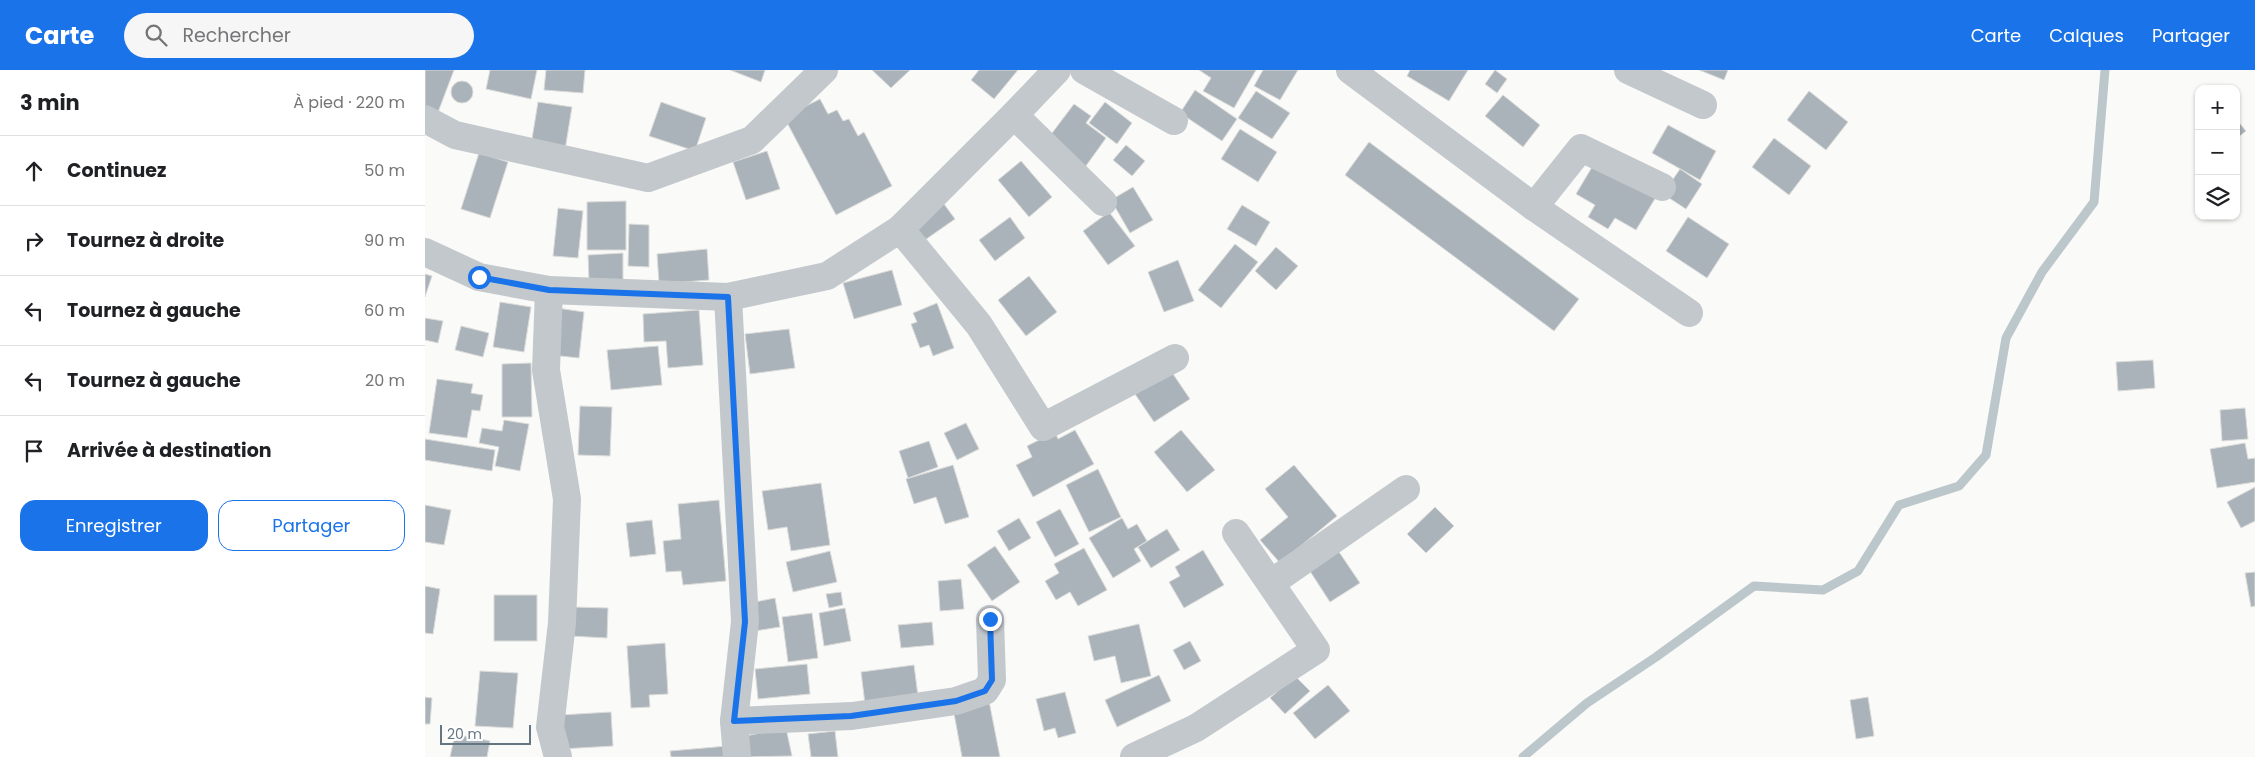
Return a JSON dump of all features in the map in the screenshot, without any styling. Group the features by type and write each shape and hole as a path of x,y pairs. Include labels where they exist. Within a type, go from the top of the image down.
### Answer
{"street":[{"path":"425,119 455,135 648,178 752,140 824,70"},
{"path":"425,252 479,277 549,290 728,297 827,276 900,229 1057,70"},
{"path":"1084,70 1174,121"},
{"path":"1350,70 1534,207 1689,313"},
{"path":"1628,70 1703,105"},
{"path":"1014,115 1103,202"},
{"path":"1534,207 1581,148 1662,186"},
{"path":"900,229 979,324 1043,428 1175,358"},
{"path":"549,290 546,370 567,499 562,623 550,727 558,757"},
{"path":"728,297 745,622 734,721 737,757"},
{"path":"1271,583 1406,489"},
{"path":"1134,757 1196,728 1316,650 1236,533"},
{"path":"734,721 851,716 956,701 985,691 992,680 990,619"}],"building":[{"path":"425,70 454,70 437,115 425,111"},
{"path":"490,70 537,70 531,99 486,89"},
{"path":"546,70 585,70 583,93 544,90"},
{"path":"730,70 765,70 761,82"},
{"path":"872,70 910,70 891,88"},
{"path":"979,70 1018,70 994,99 971,80"},
{"path":"1199,70 1256,70 1234,108 1203,91 1211,78"},
{"path":"1263,70 1298,70 1280,100 1254,86"},
{"path":"1410,70 1468,70 1449,101 1407,76"},
{"path":"1495,70 1507,79 1497,93 1485,84"},
{"path":"1699,70 1728,70 1724,80"},
{"path":"462,81 470,84 473,92 470,100 462,103 454,100 451,92 454,84"},
{"path":"1195,90 1237,119 1222,141 1180,113"},
{"path":"1256,91 1290,113 1272,139 1238,118"},
{"path":"1809,91 1848,122 1826,150 1787,120"},
{"path":"1503,95 1540,125 1523,147 1485,116"},
{"path":"820,99 828,114 837,110 843,121 849,119 858,136 864,132 892,186 836,215 784,117"},
{"path":"538,102 572,107 565,150 531,145"},
{"path":"661,102 706,118 695,151 649,136"},
{"path":"1105,102 1132,123 1117,144 1089,123"},
{"path":"1074,104 1091,116 1086,123 1106,138 1083,170 1046,141"},
{"path":"2240,124 2246,131 2240,136"},
{"path":"1668,125 1716,151 1700,180 1652,153"},
{"path":"1240,129 1277,152 1258,182 1221,159"},
{"path":"1774,138 1811,166 1789,195 1752,167"},
{"path":"1369,142 1579,299 1554,331 1345,175"},
{"path":"1126,145 1145,161 1132,176 1113,160"},
{"path":"767,151 780,189 746,200 733,162"},
{"path":"479,153 508,162 490,218 461,209"},
{"path":"1021,161 1052,197 1029,217 998,180"},
{"path":"1595,162 1656,197 1636,230 1615,218 1608,229 1588,217 1595,205 1576,194"},
{"path":"1680,169 1702,184 1686,209 1663,194"},
{"path":"1133,187 1153,220 1130,233 1111,200"},
{"path":"941,200 955,219 922,242 909,223"},
{"path":"626,201 626,250 587,250 587,202"},
{"path":"1242,205 1270,222 1256,246 1227,229"},
{"path":"558,208 583,211 578,258 553,256"},
{"path":"1109,212 1135,246 1108,265 1083,231"},
{"path":"1010,217 1025,238 995,261 979,240"},
{"path":"1688,217 1729,244 1707,278 1666,251"},
{"path":"629,224 649,225 649,267 628,266"},
{"path":"1235,244 1258,262 1221,308 1198,290"},
{"path":"1276,247 1298,266 1276,290 1255,271"},
{"path":"707,249 709,280 659,284 657,254"},
{"path":"623,253 623,280 589,281 588,255"},
{"path":"1178,260 1194,301 1164,312 1148,272"},
{"path":"892,270 902,305 854,319 843,283"},
{"path":"425,274 432,276 425,297"},
{"path":"1029,276 1057,312 1026,336 998,300"},
{"path":"500,302 531,307 524,352 493,347"},
{"path":"937,303 954,348 933,356 929,345 920,348 911,324 917,322 913,313"},
{"path":"557,308 584,312 579,358 551,355"},
{"path":"699,310 703,365 668,368 666,341 644,342 643,314"},
{"path":"425,318 443,321 438,343 425,340"},
{"path":"461,326 489,333 483,357 455,350"},
{"path":"789,329 795,368 750,374 745,334"},
{"path":"658,346 662,385 611,390 607,350"},
{"path":"2153,360 2155,388 2118,391 2116,362"},
{"path":"531,363 532,417 502,417 502,364"},
{"path":"1171,371 1190,399 1154,422 1135,394"},
{"path":"437,379 473,384 471,393 483,395 480,411 472,410 467,438 429,433"},
{"path":"580,406 612,407 610,456 578,455"},
{"path":"2245,408 2248,439 2222,441 2220,410"},
{"path":"504,420 529,424 520,471 495,466 499,447 479,443 482,428 502,431"},
{"path":"966,423 979,449 957,460 944,433"},
{"path":"1075,430 1094,464 1033,497 1016,465 1032,457 1027,446 1055,432 1058,439"},
{"path":"1181,430 1215,470 1187,492 1154,452"},
{"path":"425,439 495,450 492,471 425,460"},
{"path":"929,441 938,467 908,478 899,451"},
{"path":"2245,443 2248,459 2255,458 2255,482 2217,488 2210,449"},
{"path":"953,465 969,517 945,524 936,497 914,504 906,479"},
{"path":"1294,465 1337,516 1280,563 1260,540 1288,517 1265,489"},
{"path":"1098,469 1121,517 1089,532 1066,485"},
{"path":"821,483 830,545 791,551 787,527 768,530 762,491"},
{"path":"2255,487 2255,521 2241,528 2227,502"},
{"path":"719,500 726,581 683,585 681,571 666,572 663,541 681,539 678,504"},
{"path":"425,505 451,510 444,545 425,542"},
{"path":"1435,507 1454,526 1426,553 1407,534"},
{"path":"1060,509 1079,544 1055,557 1036,522"},
{"path":"1019,518 1031,538 1009,551 997,531"},
{"path":"1122,518 1128,529 1137,524 1147,541 1134,549 1141,561 1113,578 1089,538"},
{"path":"652,520 656,554 630,557 626,523"},
{"path":"1167,529 1180,550 1151,568 1138,547"},
{"path":"995,546 1020,582 992,601 967,565"},
{"path":"1335,546 1360,583 1330,602 1306,565"},
{"path":"1084,548 1107,590 1078,606 1070,592 1056,600 1045,581 1059,573 1054,564"},
{"path":"1203,550 1224,585 1184,608 1169,582 1180,576 1175,567"},
{"path":"830,551 837,582 793,592 786,562"},
{"path":"2255,572 2255,606 2251,607 2245,573"},
{"path":"961,579 964,609 940,611 938,581"},
{"path":"425,586 440,589 433,634 425,633"},
{"path":"841,592 843,605 829,608 826,594"},
{"path":"494,595 537,595 537,641 494,641"},
{"path":"775,598 780,627 755,631 750,603"},
{"path":"572,607 608,608 607,638 570,636"},
{"path":"845,608 851,641 824,646 819,613"},
{"path":"812,613 818,658 788,662 782,617"},
{"path":"932,622 934,645 901,648 898,625"},
{"path":"1139,624 1151,676 1121,683 1115,656 1094,661 1088,636"},
{"path":"1190,641 1201,661 1184,670 1173,650"},
{"path":"665,643 668,694 649,695 650,707 631,708 627,646"},
{"path":"807,664 810,694 758,699 755,669"},
{"path":"914,665 918,696 865,704 861,672"},
{"path":"480,671 518,673 513,728 475,726"},
{"path":"1159,675 1171,701 1117,727 1105,700"},
{"path":"1295,676 1310,691 1285,714 1270,698"},
{"path":"1328,685 1350,711 1315,739 1293,713"},
{"path":"1065,692 1076,733 1058,738 1055,728 1044,731 1036,699"},
{"path":"425,697 432,698 430,724 425,724"},
{"path":"1868,697 1874,736 1856,739 1850,700"},
{"path":"989,701 1000,757 962,757 953,708"},
{"path":"611,712 613,746 562,749 560,715"},
{"path":"786,728 792,756 743,757 740,737"},
{"path":"835,731 838,757 811,757 808,734"},
{"path":"455,734 490,741 487,757 450,757"},
{"path":"727,746 728,757 671,757 670,751"}],"waterway":[{"path":"1523,757 1587,703 1656,657 1754,586 1823,590 1858,571 1899,505 1959,486 1986,455 2006,338 2042,272 2094,202 2105,70"}],"route":[{"path":"479,277 549,290 728,297 745,622 734,721 851,716 956,701 985,691 992,680 990,619"}]}
